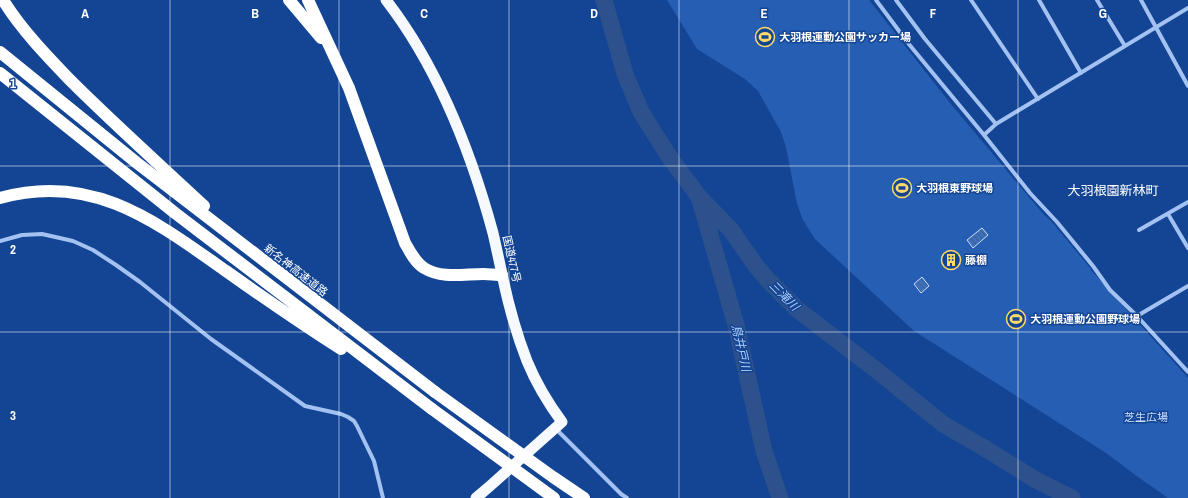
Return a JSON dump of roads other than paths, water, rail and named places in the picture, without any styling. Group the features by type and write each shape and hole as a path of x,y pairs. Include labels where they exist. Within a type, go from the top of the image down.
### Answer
{"highway":[{"path":"3,0 33,40 94,104 258,257"},
{"path":"289,0 331,50"},
{"path":"308,0 349,88 405,243 414,258 424,268 437,273 450,275 502,275"},
{"name":"国道477号","path":"386,0 401,19 419,48 453,116 476,176 493,233 515,324 527,362 544,396 562,422 555,428"},
{"name":"新名神高速道路","path":"0,52 258,257 435,392 584,498"},
{"path":"0,73 175,214 413,395 554,498"},
{"path":"0,198 26,192 68,192 91,195 126,207 169,231 305,326 413,395"},
{"path":"476,498 555,428"}],"street":[{"path":"876,0 908,43 1030,193 1062,228 1093,266 1110,290 1137,316 1188,372"},
{"path":"896,0 925,39 996,124"},
{"path":"971,0 1038,99"},
{"path":"1039,0 1081,73"},
{"path":"1097,0 1125,46"},
{"path":"1141,0 1188,86"},
{"path":"984,135 996,124 1188,8"},
{"path":"1139,230 1188,202"},
{"path":"1168,214 1188,248"},
{"path":"0,241 22,235 42,234 73,241 93,250 116,264 211,339 305,406 341,414 354,421 374,461 383,498"},
{"path":"1137,316 1188,286"},
{"path":"555,428 621,494 628,498"}],"waterway":[{"name":"三滝川","path":"604,0 625,74 641,112 670,158 700,198 731,230 756,266 768,280 798,310 875,369 943,424 1036,480 1072,498"},
{"name":"鳥井戸川","path":"700,200 736,325 764,451 780,498"}],"place":[{"name":"大羽根運動公園サッカー場","path":"765,37"},
{"name":"大羽根東野球場","path":"902,188"},
{"name":"藤棚","path":"951,260"},
{"name":"大羽根運動公園野球場","path":"1016,319"}],"district":[{"name":"大羽根園新林町","path":"1113,190"}],"park label":[{"name":"芝生広場","path":"1146,417"}]}
